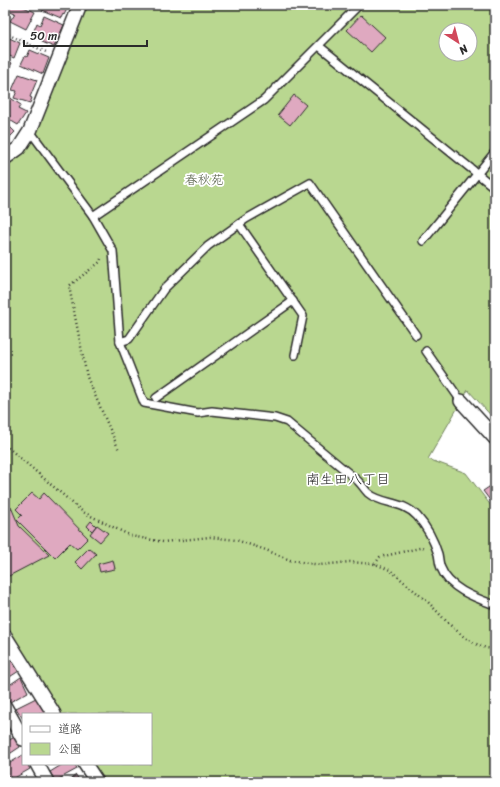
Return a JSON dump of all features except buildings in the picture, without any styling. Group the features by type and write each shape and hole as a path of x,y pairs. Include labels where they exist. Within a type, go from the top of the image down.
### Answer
{"street":[{"path":"5,158 19,148 30,131 80,5"},
{"path":"462,401 495,438"},
{"path":"5,636 53,713"},
{"path":"5,706 9,724 22,738"},
{"path":"38,765 47,782"},
{"path":"86,765 97,782"}],"lane":[{"path":"93,216 264,100 360,5"},
{"path":"319,46 495,188"},
{"path":"30,131 93,216 113,251 120,342 144,403 198,413 212,411 275,418 287,422 358,481 368,493 376,498 405,507 417,516 429,534 434,545 441,570 447,578 460,590 495,605"},
{"path":"423,241 495,152"},
{"path":"120,342 129,339 164,289 208,246 239,224 310,183 416,335"},
{"path":"239,224 303,316 295,355"},
{"path":"156,398 292,301"},
{"path":"426,351 462,401"}],"path":[{"path":"5,32 59,58"},
{"path":"109,244 100,262 69,286 87,377 119,450"},
{"path":"5,445 83,512 131,536 163,542 210,537 236,540 290,560 320,564 350,562 375,564 390,570 463,636 486,648 495,649"},
{"path":"375,564 380,557 434,545"}],"green space":[{"name":"春秋苑","path":"86,5 495,5 495,420 468,390 428,459 466,473 495,511 495,782 101,782 92,765 152,765 152,713 56,713 5,633 5,166 25,152 49,99"}],"district":[{"name":"南生田八丁目","path":"348,479"}]}
